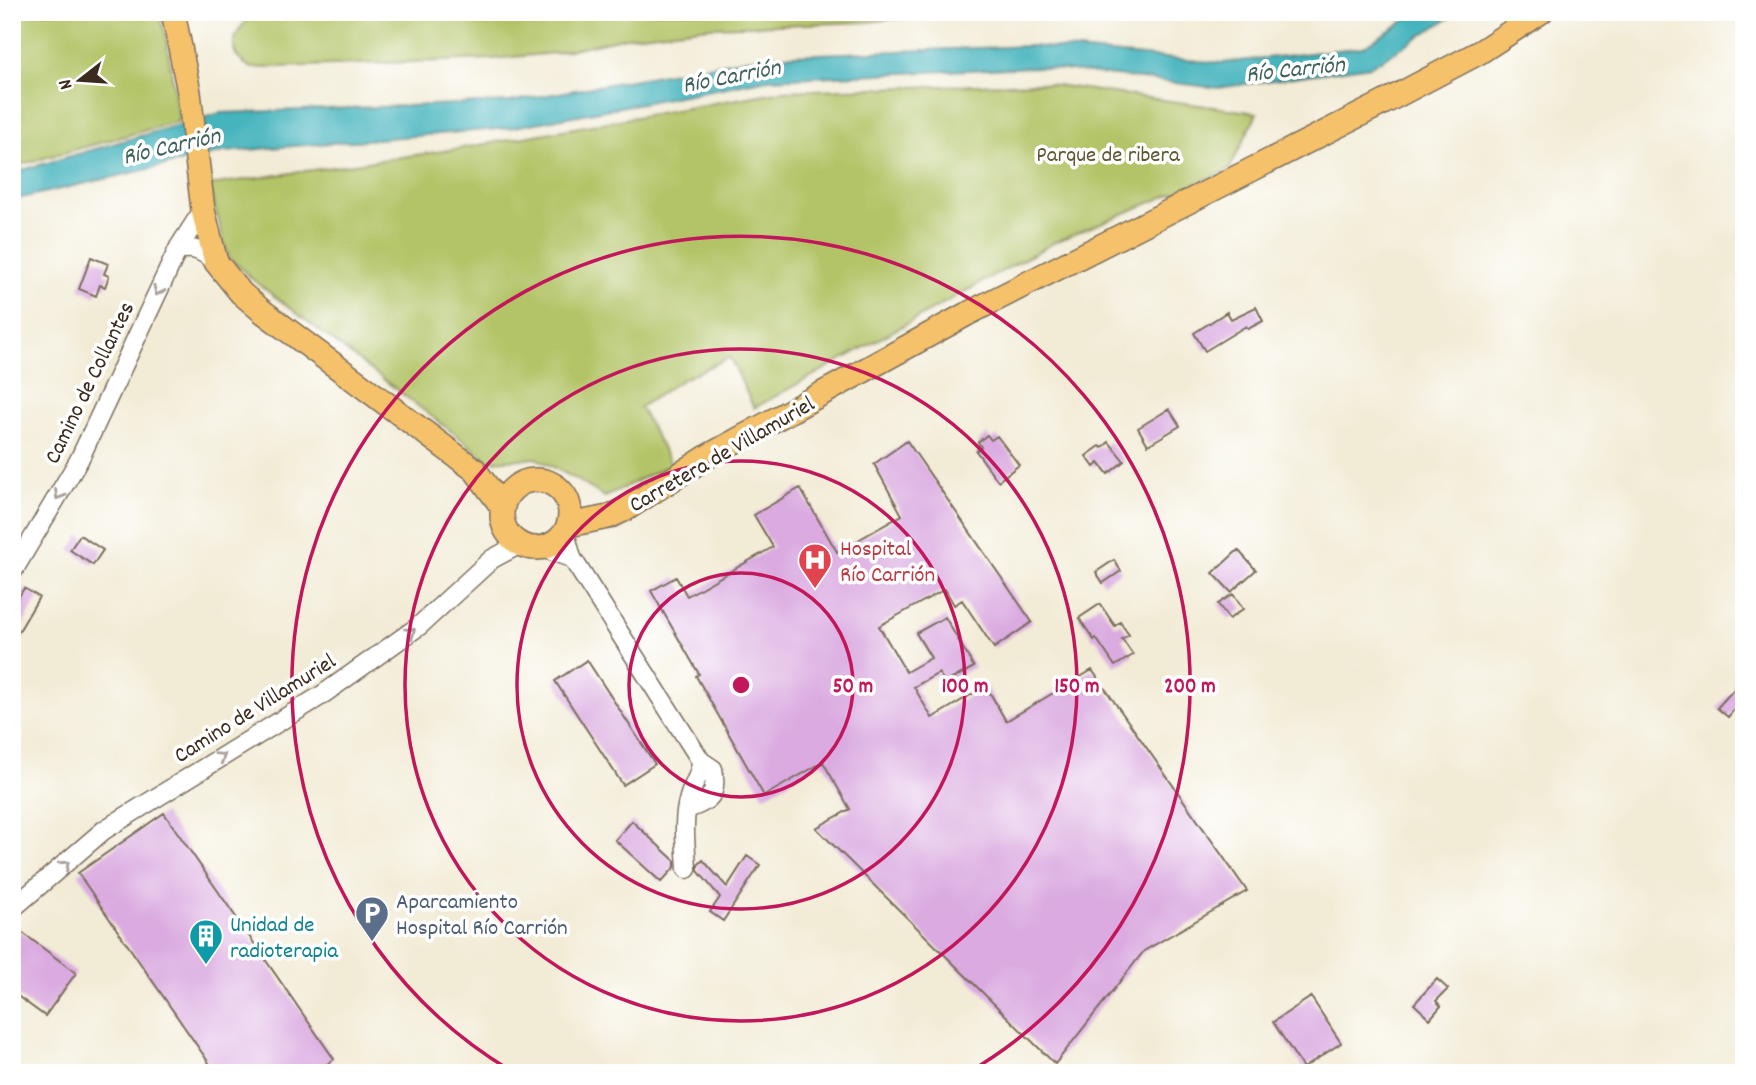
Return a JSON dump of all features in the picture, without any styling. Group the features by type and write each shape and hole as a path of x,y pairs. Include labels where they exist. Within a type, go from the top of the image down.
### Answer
{"main road":[{"path":"173,12 189,92 203,210 216,262 241,293 262,311 475,470 517,486"},
{"name":"Carretera de Villamuriel","path":"567,520 608,517 626,509 710,455 967,314 1444,71 1480,52 1541,12"},
{"path":"475,470 503,508 506,528 531,546 559,540 567,520 564,494 547,482 527,481 517,486 503,508"}],"street":[{"name":"Camino de Collantes","path":"12,573 79,460 178,250 203,210"},
{"path":"178,250 189,247 202,251 216,262"},
{"path":"567,520 572,558 701,761 701,768 688,798 685,822 687,869"},
{"path":"531,546 572,558"},
{"name":"Camino de Villamuriel","path":"12,909 104,830 322,695 419,626 492,559 531,546"}],"green space":[{"path":"12,12 157,12 165,31 179,121 12,167"},
{"path":"255,12 947,12 869,22 710,27 631,36 555,53 491,59 252,68 237,56 234,42 237,34"},
{"path":"1014,12 1215,12 1112,21 1062,20"},
{"name":"Parque de ribera","path":"1041,83 1257,113 1229,170 1055,242 754,408 730,357 681,380 640,407 671,464 605,497 536,458 490,461 252,279 228,256 209,185 457,149 782,91"}],"water":[{"name":"Río Carrión","path":"1418,12 1459,12 1371,66 1218,88 1037,67 768,79 510,128 224,152 12,200 12,173 220,113 509,102 764,56 1031,46 1222,63 1363,47"}],"building":[{"path":"91,257 108,264 104,274 109,276 105,287 100,285 96,296 79,289"},
{"path":"1256,307 1263,321 1248,329 1246,326 1205,351 1194,333 1227,312 1231,319"},
{"path":"1169,409 1180,426 1148,445 1138,428"},
{"path":"987,435 991,440 997,436 1019,465 998,481 976,451 981,447 978,442"},
{"path":"907,441 1032,622 994,648 962,600 954,605 945,589 879,626 906,672 931,658 916,633 945,617 974,667 945,683 939,673 914,687 932,718 986,686 1006,721 1092,670 1247,891 1144,951 1055,1064 816,828 850,809 823,762 764,796 651,591 676,577 687,596 773,547 754,515 800,488 837,552 902,515 874,464"},
{"path":"1109,442 1124,461 1108,474 1099,463 1094,467 1086,456"},
{"path":"80,535 103,550 93,565 70,550"},
{"path":"1238,550 1256,570 1231,592 1213,573"},
{"path":"1114,560 1121,571 1103,583 1096,572"},
{"path":"24,588 39,597 12,643 12,608"},
{"path":"1233,594 1243,609 1229,619 1218,604"},
{"path":"1100,604 1115,626 1120,622 1129,635 1122,639 1133,655 1115,666 1079,618"},
{"path":"587,660 655,764 623,785 555,681"},
{"path":"1744,678 1744,697 1728,717 1717,708"},
{"name":"Unidad de radioterapia","path":"164,813 334,1059 315,1073 216,1073 78,873"},
{"path":"632,821 675,861 675,867 661,882 615,840"},
{"path":"747,856 760,865 723,921 710,912 720,897 698,871 698,865 703,860 727,887"},
{"path":"19,930 76,973 45,1016 12,992 12,940"},
{"path":"1437,979 1448,989 1436,1001 1441,1006 1430,1019 1414,1004"},
{"path":"1311,997 1341,1043 1303,1068 1273,1022"}],"place":[{"name":"Hospital Río Carrión","path":"815,590"},
{"name":"Aparcamiento Hospital Río Carrión","path":"372,943"},
{"name":"Unidad de radioterapia","path":"206,966"}]}
